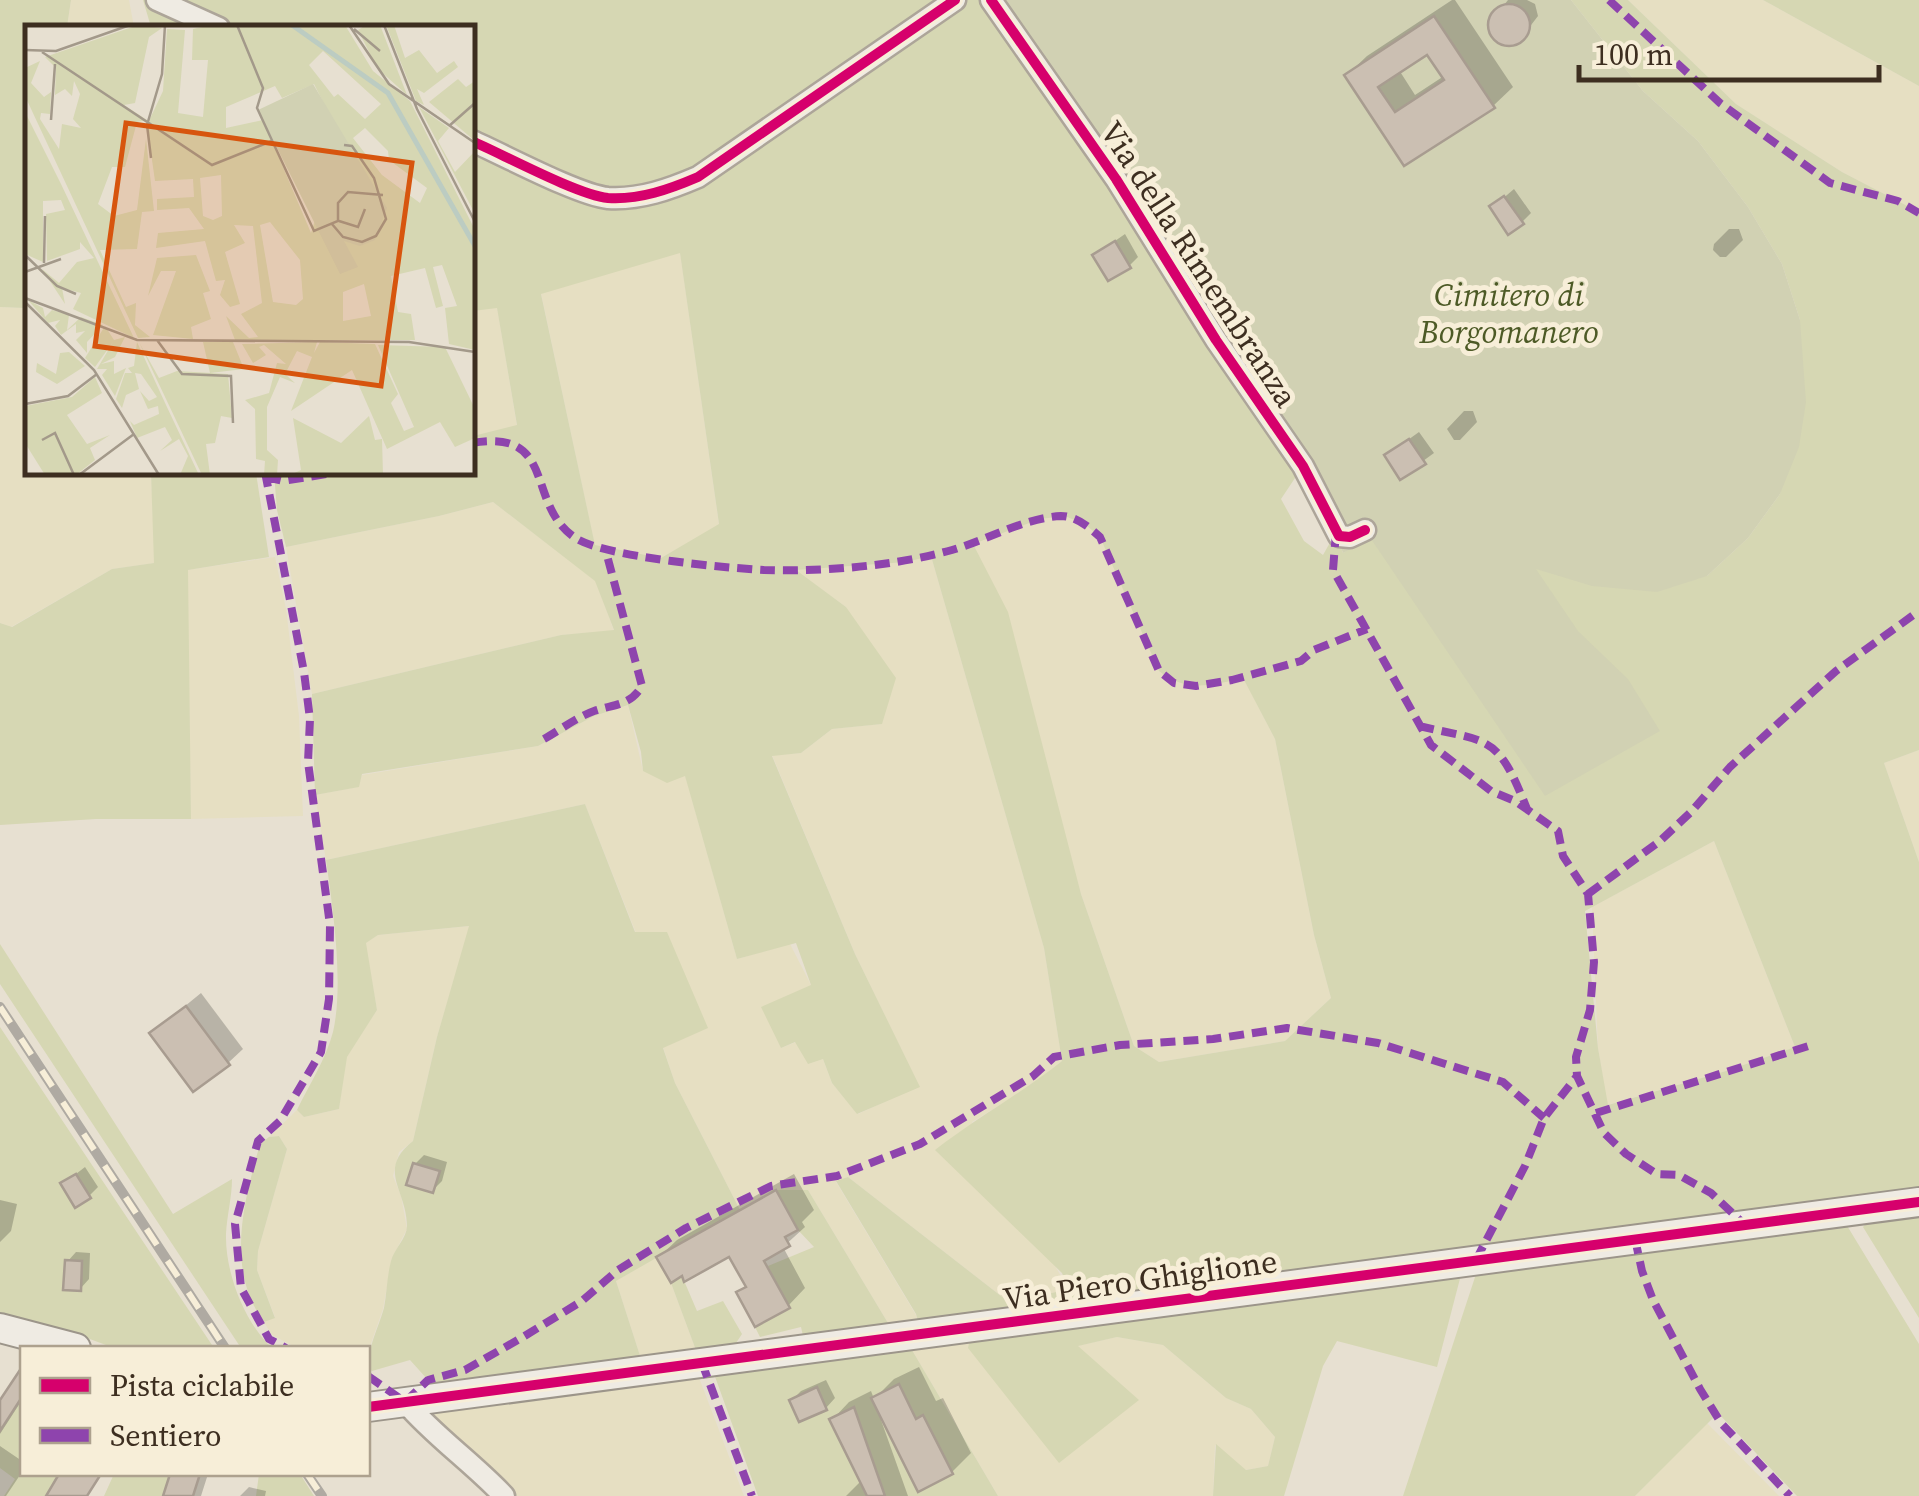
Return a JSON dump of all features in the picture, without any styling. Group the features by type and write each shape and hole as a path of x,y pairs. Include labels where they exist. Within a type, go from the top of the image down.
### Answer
{"street":[{"path":"157,0 212,25"},
{"path":"475,142 605,198 639,196 672,188 698,177 956,0"},
{"name":"Via della Rimembranza","path":"991,0 1116,179 1216,340 1303,466 1336,532 1346,538 1366,530"},
{"name":"Via Piero Ghiglione","path":"370,1407 1919,1202"},
{"path":"0,1328 68,1346"},
{"path":"405,1402 504,1496"}],"shaded area":[{"path":"71,0 129,0 134,25 67,25"},
{"path":"1628,0 1763,0 1919,86 1919,212 1842,172 1736,104"},
{"path":"680,252 719,525 661,558 595,546 541,293"},
{"path":"0,307 24,308 25,475 151,475 155,563 112,569 11,627 0,623"},
{"path":"497,307 517,426 475,436 475,311"},
{"path":"493,502 596,581 614,631 561,635 312,694 286,547"},
{"path":"1066,516 1100,537 1123,585 1232,680 1243,677 1275,739 1314,935 1331,998 1285,1041 1159,1062 1134,1046 1081,894 973,543 1040,519"},
{"path":"931,556 1044,948 1062,1061 1031,1086 972,1122 1069,1290 1010,1303 848,1177 836,1182 919,1326 891,1328 808,1190 776,1190 740,1210 675,1083 663,1047 707,1027 636,933 585,804 326,860 315,795 358,787 362,775 538,746 594,716 628,705 643,771 685,775 737,959 790,944 811,985 781,1048 796,1042 823,1059 832,1083 858,1114 919,1086 855,954 772,755 801,753 832,729 881,724 846,607 795,570 906,562"},
{"path":"275,557 286,609 299,716 303,816 191,819 187,570"},
{"path":"1919,750 1919,862 1884,763"},
{"path":"1714,841 1795,1047 1607,1105 1598,1048 1592,907"},
{"path":"470,926 437,1037 413,1141 399,1152 393,1176 407,1229 392,1258 383,1309 370,1346 293,1346 272,1335 264,1322 275,1317 257,1270 258,1251 287,1149 279,1136 269,1137 297,1110 304,1117 339,1109 346,1057 377,1010 365,943 378,935"},
{"path":"656,1257 671,1283 697,1353 642,1362 616,1281"},
{"path":"971,1335 1077,1346 1117,1337 1163,1345 1226,1398 1251,1409 1275,1437 1268,1466 1245,1470 1215,1445 1213,1496 998,1496 909,1345"},
{"path":"698,1375 744,1496 517,1496 475,1452 425,1410"},
{"path":"1707,1423 1779,1496 1635,1496"}],"green space":[{"path":"0,0 71,0 67,25 25,25 25,306 0,307"},
{"path":"143,0 991,0 1303,466 1281,499 1304,541 1323,555 1336,532 1343,553 1370,537 1707,576 1748,538 1780,494 1800,320 1782,264 1748,207 1698,141 1643,91 1571,0 1628,0 1736,104 1842,172 1919,212 1919,750 1884,763 1919,862 1919,1187 919,1326 916,1314 836,1181 848,1177 1010,1303 1069,1289 1062,1273 935,1150 1062,1061 1044,948 931,556 906,562 796,570 846,607 896,678 882,724 832,729 801,753 772,756 855,954 920,1087 857,1114 832,1083 823,1059 808,1064 795,1042 781,1048 761,1007 811,985 796,943 737,959 685,776 667,783 643,771 628,705 594,716 538,746 362,774 359,787 315,795 312,694 561,635 614,630 595,581 493,502 286,547 274,475 475,475 475,436 517,425 497,308 475,311 475,25 150,25","holes":["680,253 719,524 661,558 595,545 541,294","1065,516 1086,525 1100,537 1159,671 1189,685 1243,678 1275,739 1314,935 1331,998 1285,1041 1159,1062 1134,1046 1081,894 1008,612 973,544 1040,519","1714,841 1795,1047 1608,1105 1598,1048 1585,911"]},
{"name":"Cimitero di Borgomanero","path":"991,0 1571,0 1643,91 1698,141 1748,207 1782,264 1800,320 1806,402 1799,447 1780,494 1748,538 1707,576 1657,592 1592,586 1536,569 1578,631 1628,679 1660,731 1545,796 1371,539 1343,553 1336,532"},
{"path":"1763,0 1919,0 1919,86"},
{"path":"151,475 256,475 269,557 188,570 191,819 0,825 0,623 12,627 112,569 154,563"},
{"path":"585,804 635,932 667,932 708,1028 663,1048 675,1083 740,1210 616,1281 642,1362 442,1386 428,1380 410,1360 370,1370 370,1352 384,1308 391,1261 407,1226 396,1181 396,1161 413,1141 469,926 378,935 366,943 377,1010 347,1057 339,1109 304,1117 297,1110 333,1032 338,992 326,860"},
{"path":"0,944 173,1214 232,1179 226,1234 229,1264 245,1311 270,1346 240,1346 0,984"},
{"path":"0,1027 213,1346 109,1346 0,1314"},
{"path":"279,1136 287,1149 258,1251 257,1270 275,1318 264,1322 245,1280 241,1234 260,1144"},
{"path":"776,1190 808,1190 891,1328 804,1340 801,1327 760,1337 755,1327 789,1307 768,1266 814,1247 798,1230"},
{"path":"1919,1213 1919,1318 1863,1227 1869,1220"},
{"path":"1846,1224 1919,1344 1919,1496 1797,1496 1718,1413 1635,1496 1403,1496 1479,1265"},
{"path":"1463,1267 1437,1367 1337,1341 1323,1366 1284,1496 1213,1496 1216,1444 1246,1470 1268,1466 1275,1437 1251,1409 1226,1398 1163,1345 1117,1337 1078,1346 1139,1400 1059,1463 968,1348 971,1335"},
{"path":"682,1276 697,1311 723,1301 742,1334 734,1346 697,1353 671,1283"},
{"path":"909,1345 998,1496 758,1496 713,1371"},
{"path":"20,1400 20,1476 100,1476 87,1496 4,1496 15,1479 0,1468 0,1431"},
{"path":"113,1476 169,1476 163,1496 104,1496"},
{"path":"259,1476 301,1476 314,1496 256,1496"}],"building":[{"path":"1509,4 1524,10 1530,25 1524,40 1509,46 1494,40 1488,25 1494,10"},
{"path":"1434,16 1495,108 1404,166 1344,75","holes":["1427,55 1444,80 1395,112 1378,87"]},
{"path":"1504,196 1524,224 1508,235 1489,206"},
{"path":"1115,241 1131,268 1108,281 1092,255"},
{"path":"1409,439 1426,464 1400,480 1384,455"},
{"path":"186,1006 230,1065 193,1092 149,1033"},
{"path":"413,1163 440,1171 433,1193 406,1185"},
{"path":"76,1174 91,1198 75,1208 60,1183"},
{"path":"776,1190 798,1230 785,1237 790,1246 764,1261 790,1308 755,1327 736,1292 746,1287 729,1257 684,1282 682,1276 671,1283 656,1257"},
{"path":"65,1260 82,1261 81,1291 63,1290"},
{"path":"20,1370 20,1400 0,1431 0,1400"},
{"path":"899,1384 916,1419 923,1415 953,1474 918,1492 871,1398"},
{"path":"817,1387 827,1410 799,1422 789,1400"},
{"path":"854,1407 885,1496 867,1496 829,1419"},
{"path":"58,1476 100,1476 87,1496 46,1496"},
{"path":"169,1476 199,1476 193,1496 163,1496"}],"railway":[{"path":"0,1007 224,1346"},
{"path":"308,1476 322,1496"}],"marked path":[{"path":"1609,0 1720,103 1830,183 1898,201 1919,213"},
{"path":"475,443 499,441 518,447 537,473 550,508 577,539 614,551 723,567 859,567 952,550 1033,521 1072,518 1100,537 1159,671 1174,683 1196,686 1232,680 1301,661 1314,650 1367,629"},
{"path":"266,475 304,672 310,719 308,762 330,925 329,999 321,1052 280,1121 258,1141 235,1224 241,1288 269,1339 282,1346"},
{"path":"266,477 283,481 320,475"},
{"path":"1336,532 1333,570 1431,745 1491,791 1515,801 1558,831 1563,856 1588,894 1594,962 1590,1010 1576,1057 1577,1076 1604,1133 1626,1154 1657,1174 1679,1175 1711,1193 1745,1225"},
{"path":"544,739 588,714 627,701 642,686 605,548"},
{"path":"1588,894 1660,841 1730,767 1836,671 1919,611"},
{"path":"1419,726 1489,746 1508,767 1527,809"},
{"path":"370,1377 405,1402 428,1380 465,1370 582,1301 618,1270 686,1228 771,1186 837,1176 920,1144 1033,1076 1054,1057 1120,1045 1213,1039 1287,1028 1378,1043 1503,1082 1544,1118"},
{"path":"1596,1113 1815,1044"},
{"path":"1476,1260 1525,1166 1544,1118 1577,1076"},
{"path":"1635,1239 1653,1300 1700,1389 1721,1423 1790,1496"},
{"path":"702,1363 752,1496"}],"cycle path":[{"path":"475,142 595,195 620,198 654,193 698,177 955,0"},
{"path":"991,0 1116,179 1216,340 1303,466 1339,536 1350,537 1365,530"},
{"path":"370,1407 1919,1202"}]}
